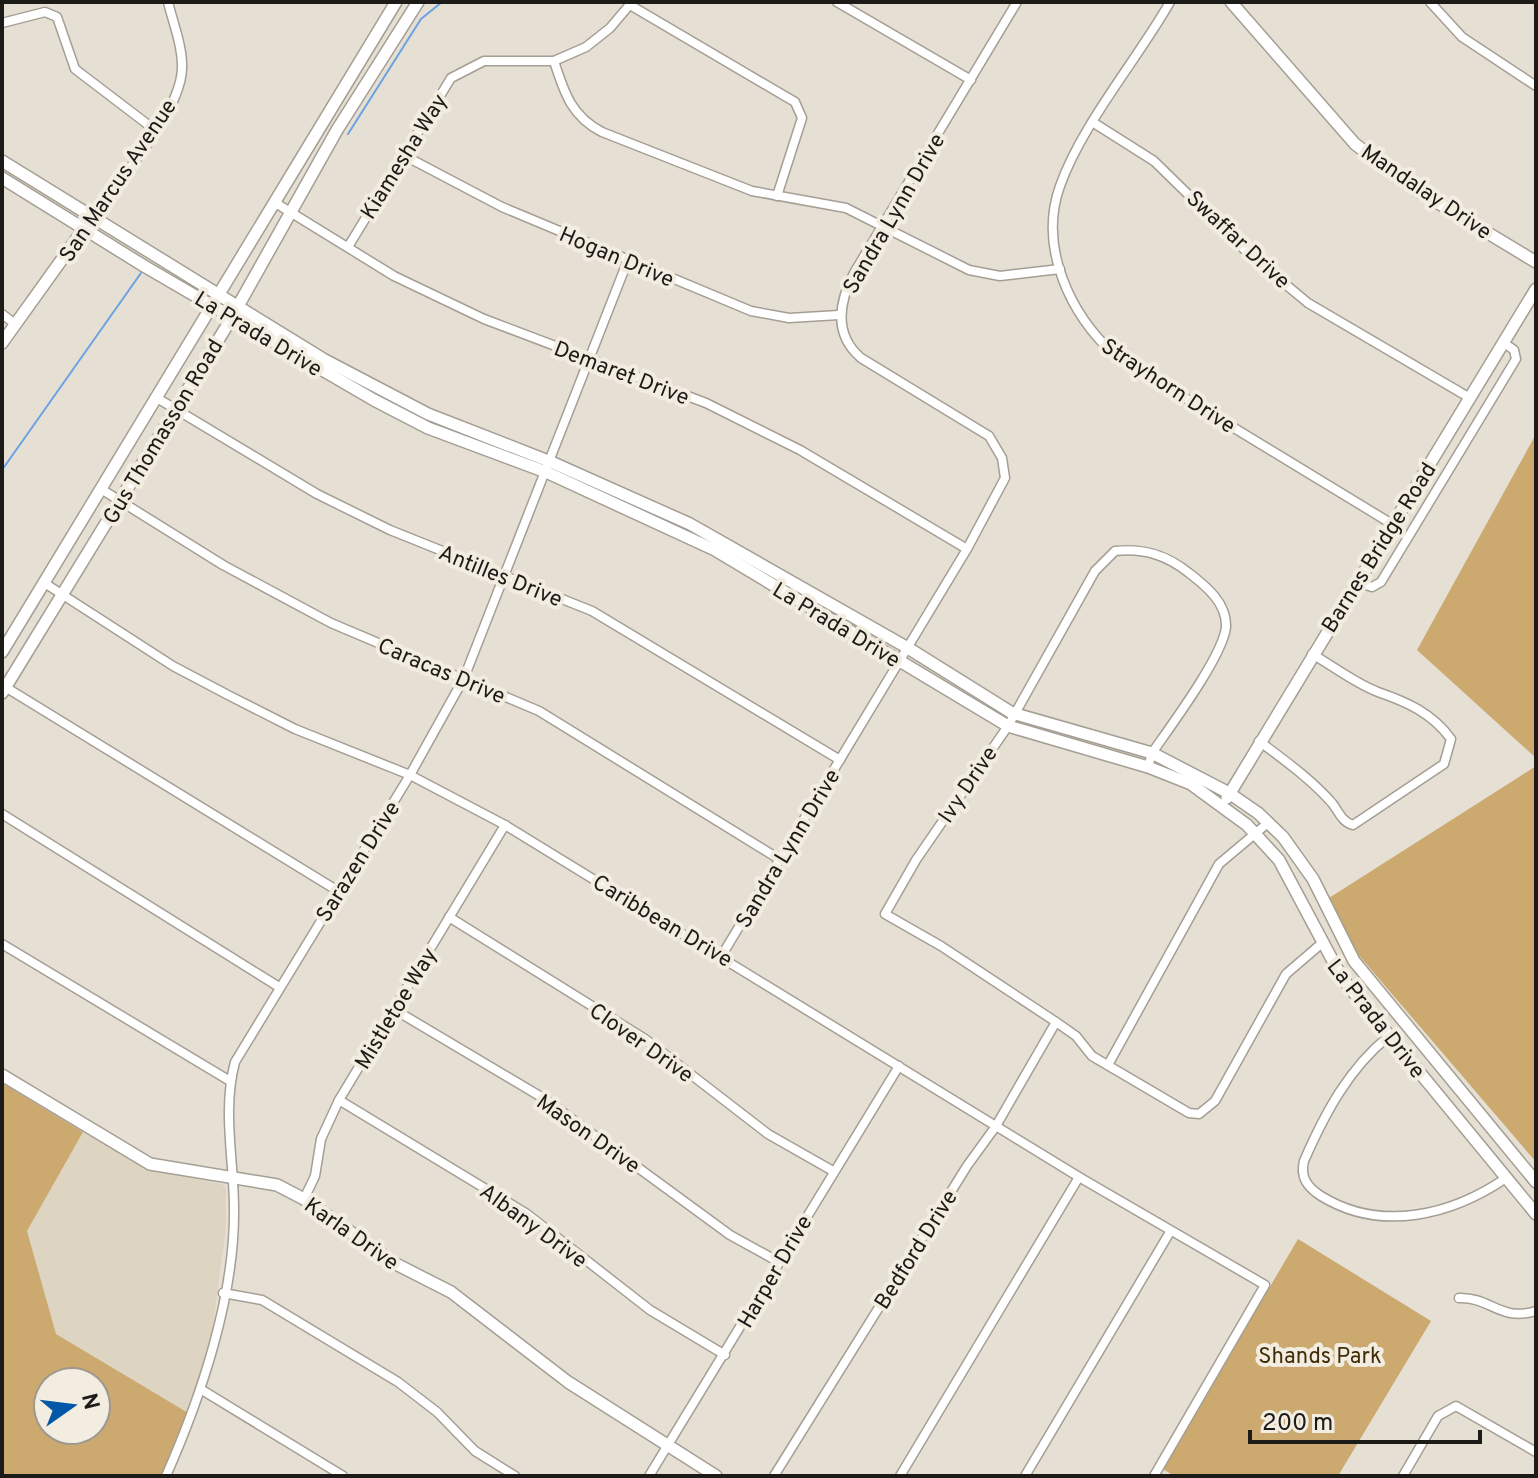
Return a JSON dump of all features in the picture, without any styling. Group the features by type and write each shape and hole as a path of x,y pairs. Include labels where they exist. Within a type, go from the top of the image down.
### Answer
{"main road":[{"name":"Gus Thomasson Road","path":"2,652 396,2"},
{"name":"Gus Thomasson Road","path":"3,688 176,409 291,210 418,2"},
{"name":"Mandalay Drive","path":"1231,2 1355,144 1415,189 1536,262"},
{"name":"La Prada Drive","path":"2,161 238,305 328,368"},
{"name":"La Prada Drive","path":"2,178 213,306 328,368 549,467 690,524 908,648 1012,713 1152,753 1229,793 1269,822 1313,879 1342,940 1361,969 1536,1182"},
{"name":"San Marcus Avenue","path":"2,343 93,216"},
{"name":"Barnes Bridge Road","path":"1222,806 1536,289"},
{"name":"La Prada Drive","path":"549,467 715,550 1008,726 1148,767 1191,784 1222,806 1255,833 1294,884 1321,944 1348,985 1536,1214"},
{"path":"1063,744 1069,731"},
{"path":"1348,985 1361,969"},
{"name":"Karla Drive","path":"2,1075 150,1164 277,1185 304,1199 394,1263 451,1292 568,1382 716,1476"}],"street":[{"name":"San Marcus Avenue","path":"93,216 173,101 182,66 168,2"},
{"path":"837,2 971,80"},
{"name":"Sandra Lynn Drive","path":"722,955 967,549 1005,478 1004,464 989,436 861,358 847,342 839,315 847,287 1017,2"},
{"name":"Strayhorn Drive","path":"1170,2 1094,123 1059,187 1053,217 1060,269 1069,298 1086,325 1116,356 1392,524"},
{"path":"1430,2 1462,37 1536,86"},
{"path":"631,4 795,102 802,118 777,196"},
{"name":"Kiamesha Way","path":"348,247 451,78 484,61 554,61 586,47 610,28 631,4"},
{"path":"2,23 45,12 57,17 75,69 155,130"},
{"path":"554,61 569,104 588,125 752,191 846,208 884,224 935,255 969,270 1000,276 1060,269"},
{"name":"Swaffar Drive","path":"1094,123 1154,161 1249,254 1308,303 1470,398"},
{"name":"Hogan Drive","path":"405,156 502,207 751,311 789,318 839,315"},
{"name":"Demaret Drive","path":"274,202 394,276 484,319 706,403 800,450 967,549"},
{"name":"Sarazen Drive","path":"166,1476 202,1390 233,1234 230,1081 235,1062 410,775 464,678 591,361 628,260"},
{"path":"2,314 15,324"},
{"path":"1357,582 1372,587 1381,582 1516,359 1517,353 1504,343"},
{"name":"Antilles Drive","path":"157,398 317,494 390,530 605,618 840,760"},
{"name":"Caracas Drive","path":"101,489 270,592 331,623 539,711 779,859"},
{"name":"Ivy Drive","path":"1148,767 1152,753 1210,664 1226,627 1224,611 1206,586 1185,570 1147,551 1115,551 1104,558 1012,713 1008,726 923,848 885,914 941,946 1056,1022 1076,1036 1092,1056 1189,1113 1199,1114 1215,1101 1286,974 1321,944"},
{"name":"Caribbean Drive","path":"46,584 173,666 228,695 295,729 410,775 505,825 722,955 1079,1177 1265,1285 1154,1476"},
{"path":"1259,741 1299,771 1332,803 1346,823 1353,825 1444,764 1451,739 1441,725 1392,694 1378,692 1312,654"},
{"path":"3,688 338,891"},
{"path":"2,814 279,987"},
{"path":"1108,1065 1219,864 1269,822"},
{"name":"Mistletoe Way","path":"304,1199 315,1176 321,1139 339,1100 505,825"},
{"name":"Clover Drive","path":"449,917 645,1039 768,1134 833,1171"},
{"path":"2,944 230,1081"},
{"name":"Mason Drive","path":"395,1010 543,1098 730,1235 779,1262"},
{"name":"Bedford Drive","path":"774,1476 958,1180 996,1126 1056,1022"},
{"path":"1389,1036 1359,1063 1337,1098 1304,1161 1302,1170 1307,1184 1327,1199 1361,1212 1402,1217 1469,1201 1506,1178"},
{"name":"Harper Drive","path":"649,1476 899,1066"},
{"name":"Albany Drive","path":"339,1100 527,1214 650,1310 725,1355"},
{"path":"900,1476 1079,1177"},
{"path":"1025,1476 1170,1232"},
{"path":"223,1293 262,1300 398,1382 437,1412 475,1451 515,1476"},
{"path":"1459,1298 1471,1298 1511,1315 1536,1311"},
{"path":"202,1390 343,1476"},
{"path":"1403,1476 1438,1416 1456,1406 1536,1452"}],"shaded area":[{"path":"83,1132 152,1171 222,1184 226,1188 226,1228 210,1347 190,1414 56,1334 27,1231"}],"green space":[{"path":"1536,434 1536,758 1417,650"},
{"path":"1536,766 1536,1162 1356,952 1329,898"},
{"path":"2,1083 83,1132 27,1231 56,1334 110,1366 32,1366 32,1446 112,1446 112,1367 190,1414 161,1476 2,1476"},
{"name":"Shands Park","path":"1298,1239 1431,1321 1338,1476 1174,1476 1163,1469"}],"waterway":[{"path":"348,134 421,19 442,2"},
{"path":"2,470 141,273"}]}
